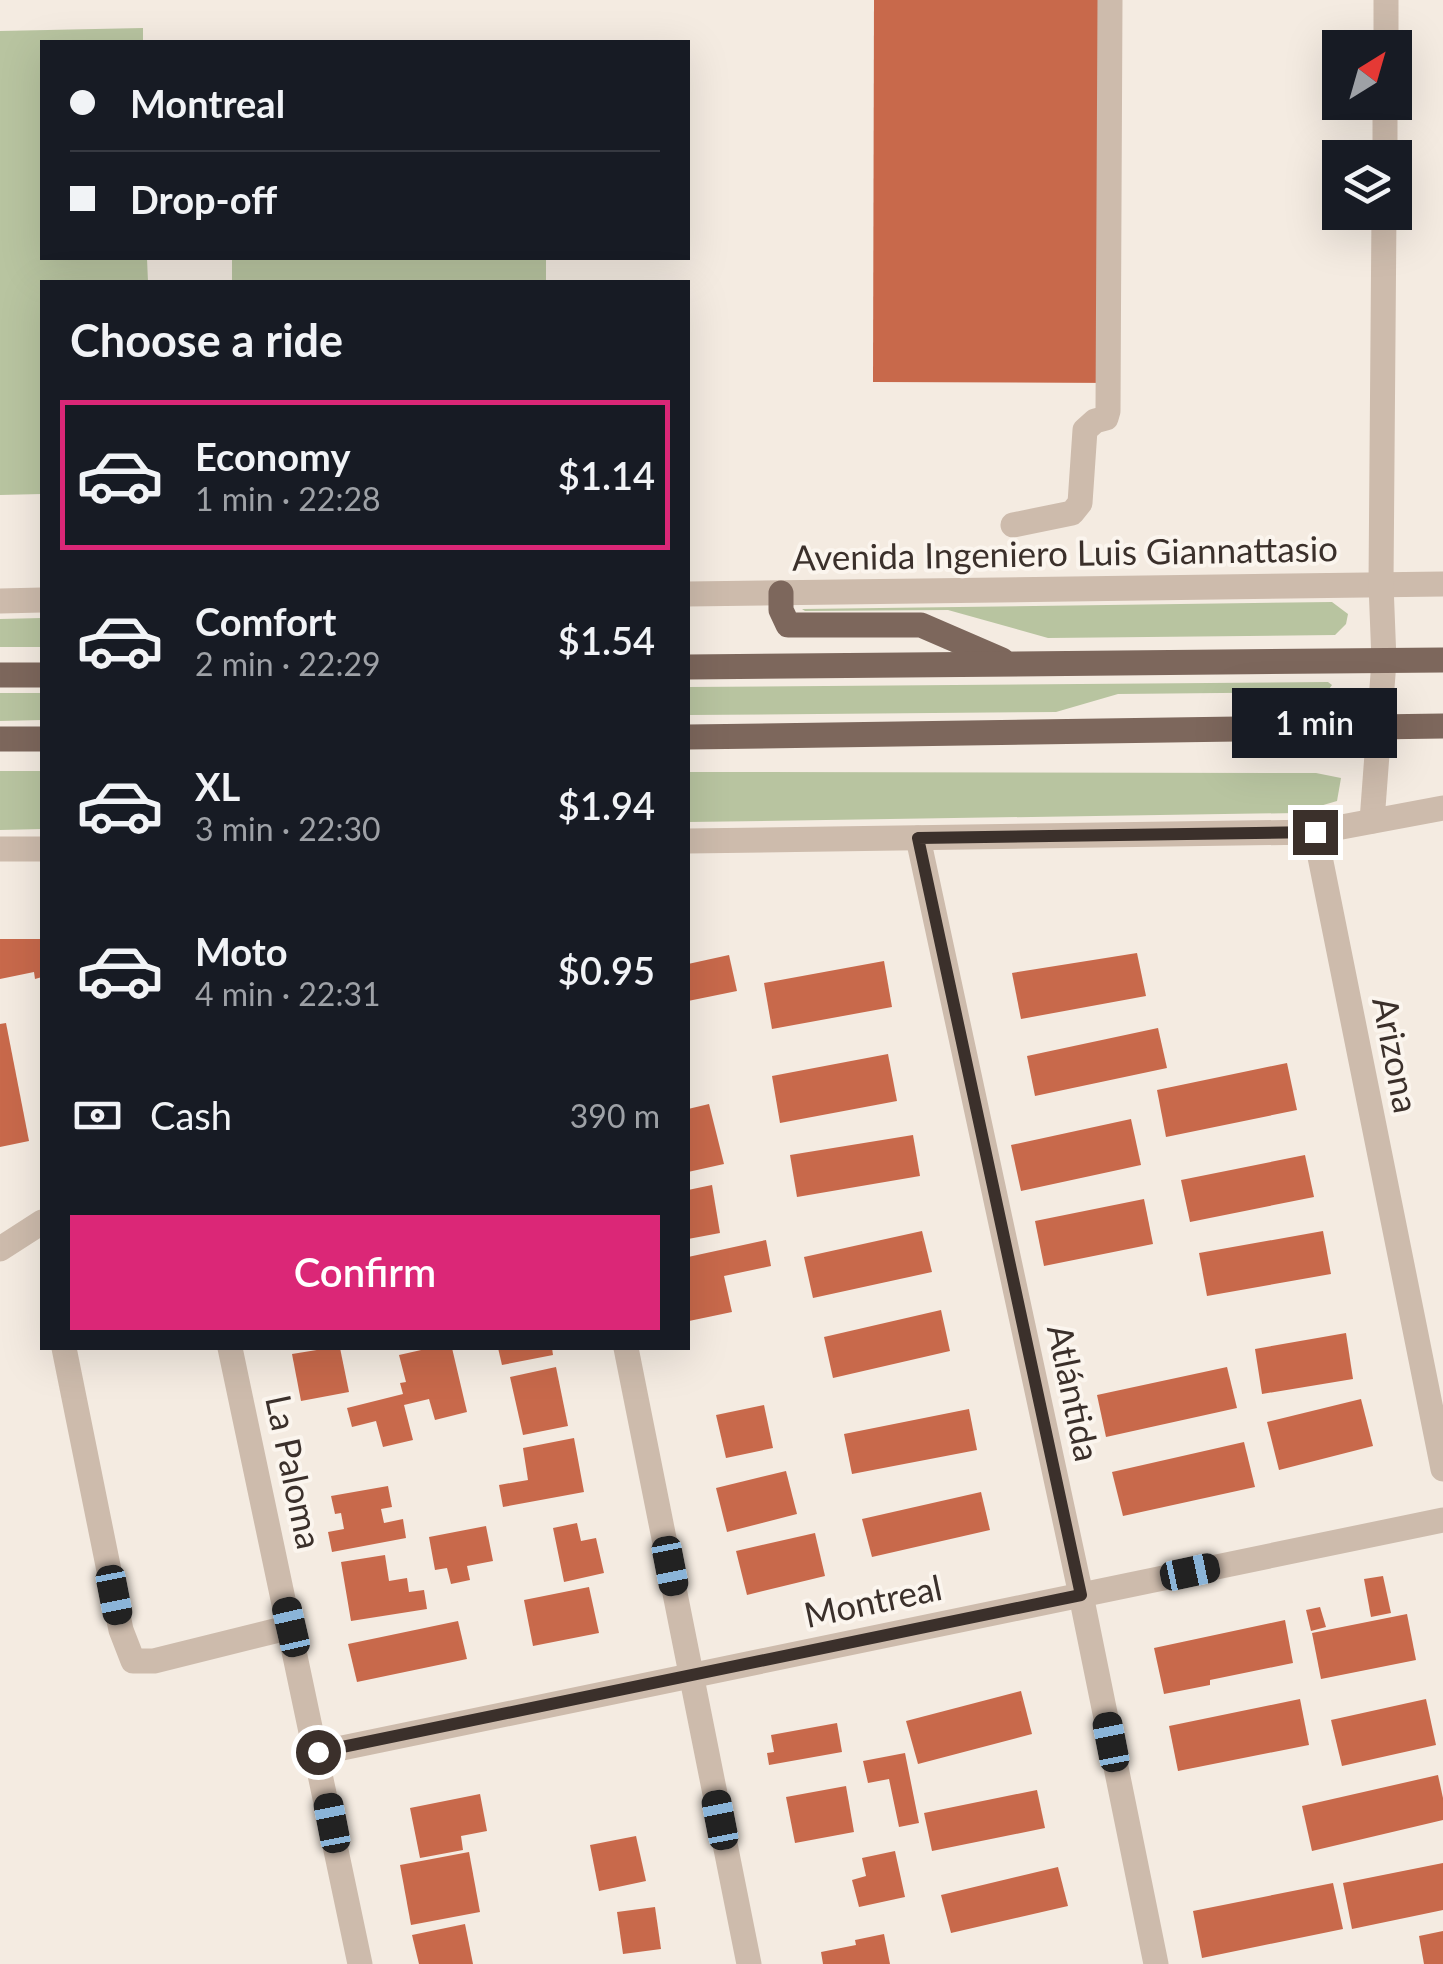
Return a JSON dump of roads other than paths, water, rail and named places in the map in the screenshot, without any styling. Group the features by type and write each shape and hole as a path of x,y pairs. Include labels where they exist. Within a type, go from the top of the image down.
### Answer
{"main road":[{"path":"781,593 781,610 788,625 921,624 1012,664"},
{"path":"690,668 1443,660"},
{"path":"0,675 40,675"},
{"path":"690,737 1443,726"},
{"path":"0,740 40,739"}],"street":[{"path":"1013,525 1072,514 1080,503 1084,430 1094,421 1106,418 1108,411 1110,0"},
{"path":"1386,0 1386,30"},
{"path":"1372,821 1384,661 1384,230"},
{"name":"Avenida Ingeniero Luis Giannattasio","path":"690,594 1443,584"},
{"path":"0,601 40,600"},
{"path":"690,841 1315,832 1443,808"},
{"name":"Arizona","path":"1315,832 1443,1469"},
{"name":"Atlántida","path":"918,838 1156,1964"},
{"path":"0,849 40,849"},
{"path":"0,1249 40,1223"},
{"path":"64,1350 121,1630 133,1661 154,1661 291,1627"},
{"name":"La Paloma","path":"230,1350 360,1964"},
{"path":"626,1350 749,1964"},
{"name":"Montreal","path":"318,1752 1443,1520"}]}
